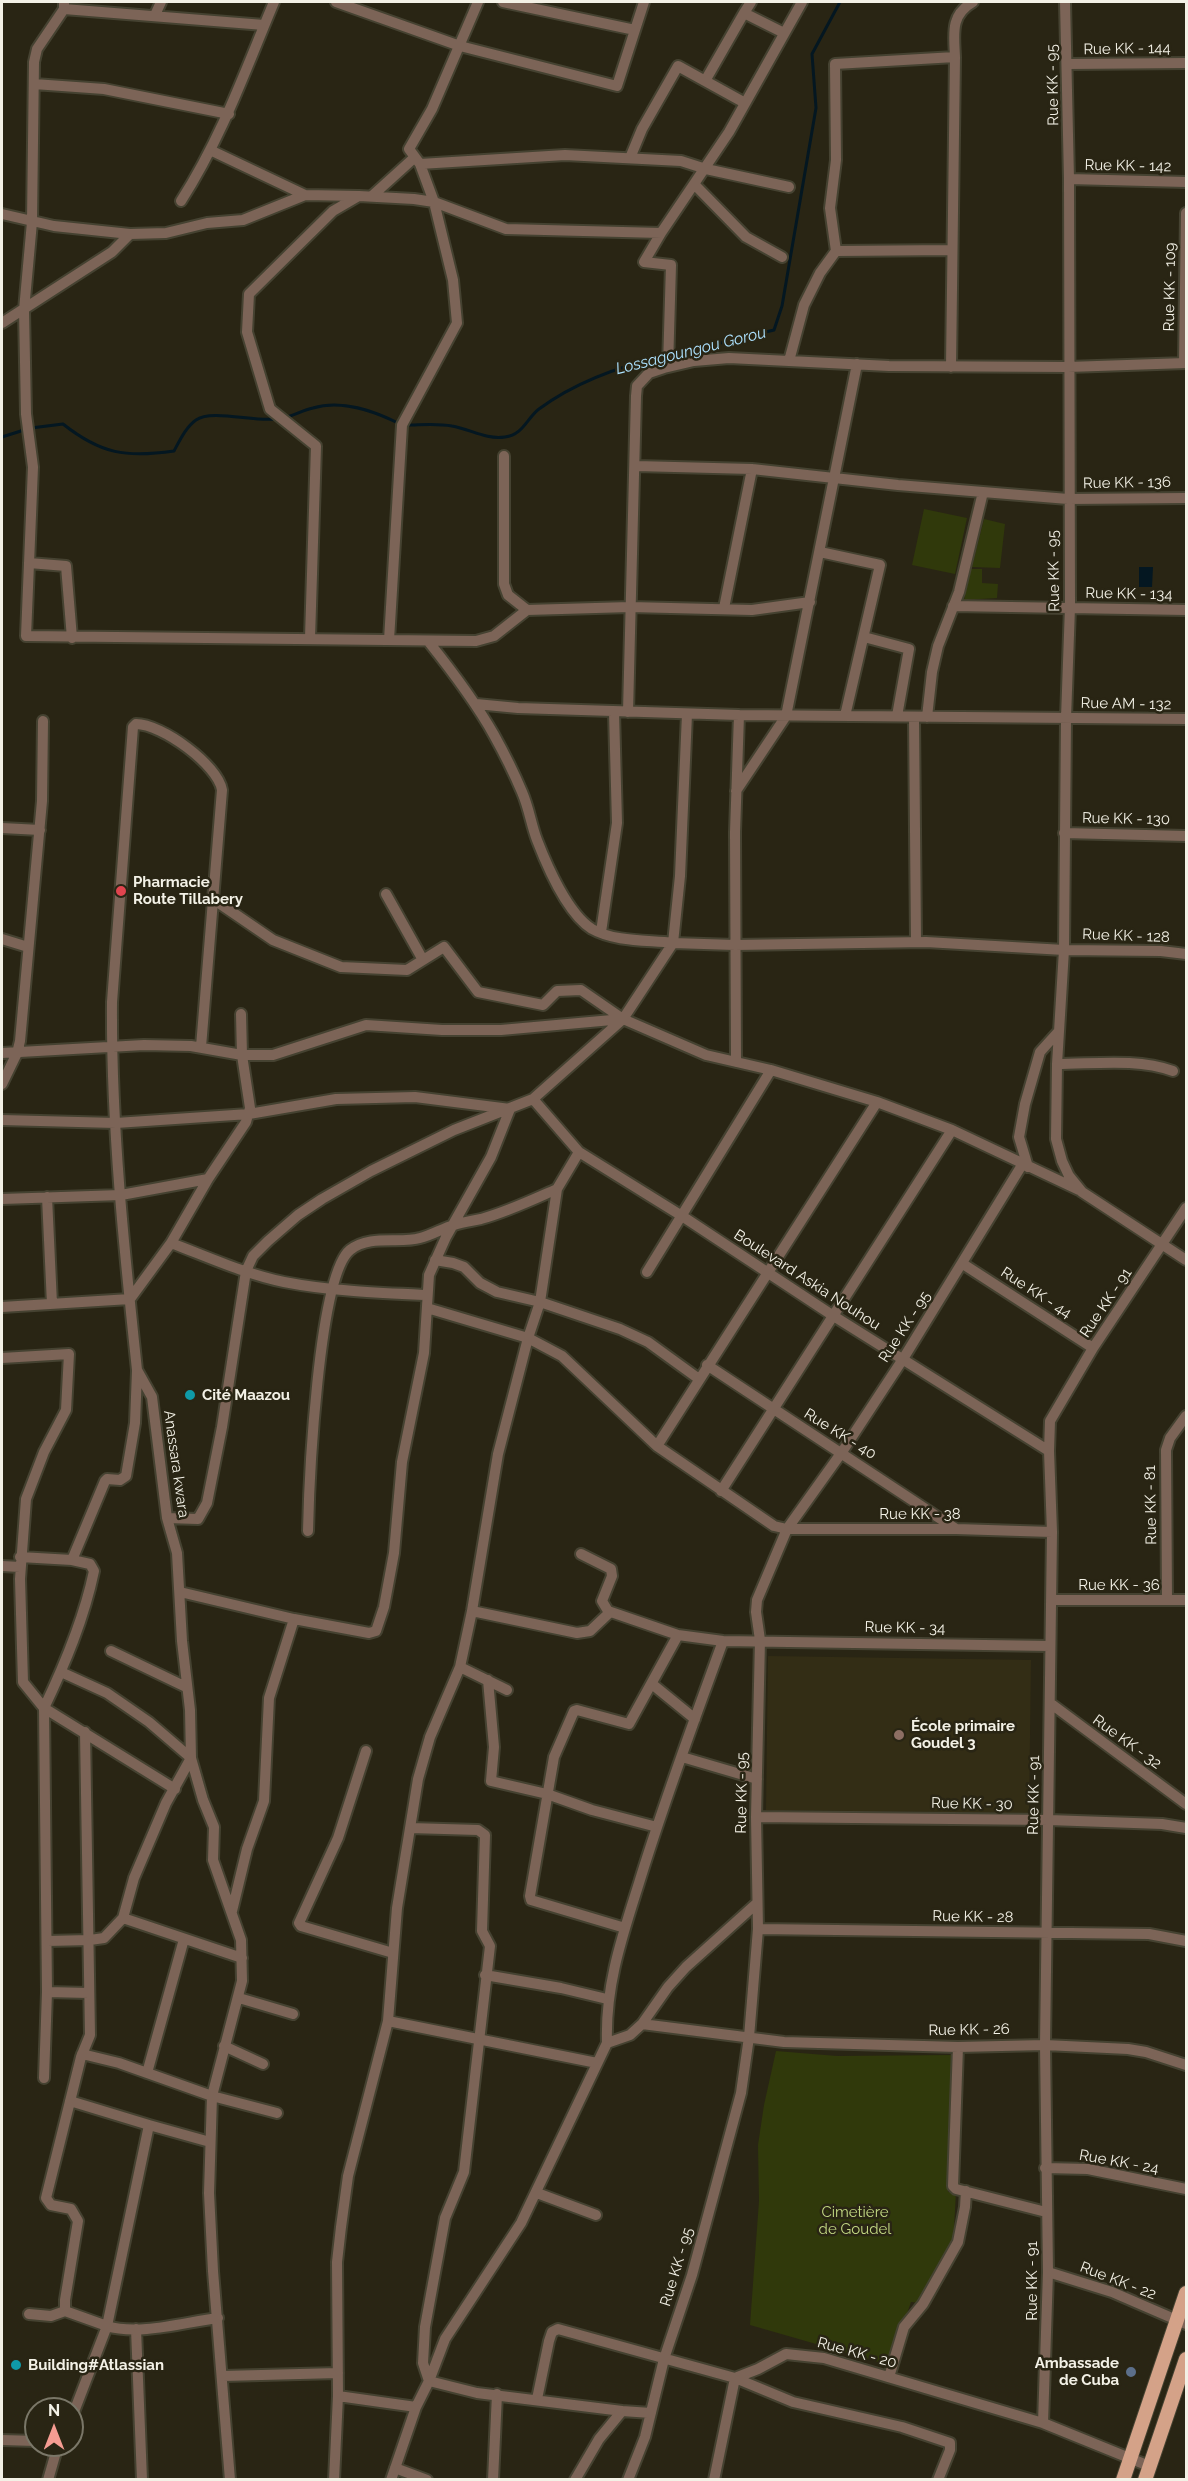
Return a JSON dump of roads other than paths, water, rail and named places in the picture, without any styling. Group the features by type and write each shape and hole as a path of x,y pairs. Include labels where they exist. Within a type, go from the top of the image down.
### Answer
{"main road":[{"path":"1123,2480 1182,2322 1186,2293"},
{"path":"1145,2480 1186,2359"}],"street":[{"path":"155,15 161,2"},
{"path":"180,201 229,114 274,2"},
{"path":"336,2 460,46 617,86 644,2"},
{"path":"389,640 402,425 457,323 453,280 434,202 418,161 409,149 432,109 478,2"},
{"path":"503,2 635,30"},
{"path":"705,81 751,2"},
{"path":"668,367 671,265 644,262 661,233 706,169 802,2"},
{"path":"951,367 955,57 953,27 963,7 973,2"},
{"name":"Rue KK - 95","path":"1065,2 1069,179 1070,608 1066,718 1064,950 1057,1064 1056,1139 1069,1176 1082,1192"},
{"path":"264,25 64,5 37,49 34,84 32,222 24,310 26,414 33,454 26,636 476,641 494,636 527,610 769,609 810,602"},
{"path":"744,13 784,33"},
{"path":"789,361 804,305 820,273 836,251 830,208 836,160 835,64 955,57"},
{"name":"Rue KK - 144","path":"1068,64 1186,63"},
{"path":"630,158 642,129 678,66 745,103"},
{"path":"34,84 104,89 229,114"},
{"path":"210,150 305,195"},
{"path":"372,196 418,161 565,155 681,161 789,188"},
{"name":"Rue KK - 142","path":"1069,179 1186,182"},
{"path":"695,185 746,237 782,257"},
{"path":"2,214 32,222 130,234 166,233 207,223 243,220 305,195 372,196 414,198 434,202 506,229 661,233"},
{"path":"310,638 316,446 270,409 247,332 249,294 333,211 359,196"},
{"name":"Rue KK - 109","path":"1185,363 1186,213"},
{"path":"2,323 112,252 130,234"},
{"path":"836,251 952,250"},
{"path":"628,712 637,386 649,374 694,361 729,358 951,367 1068,367 1185,363"},
{"path":"736,791 786,716 857,364"},
{"path":"504,456 504,584 508,595 527,610"},
{"name":"Rue KK - 136","path":"636,466 753,469 1068,499 1186,498"},
{"path":"724,608 753,469"},
{"path":"927,717 934,663 967,561 983,492"},
{"path":"820,552 880,565 845,716"},
{"path":"29,563 66,566 72,638"},
{"name":"Rue KK - 134","path":"953,606 1186,610"},
{"path":"864,637 909,649 897,716"},
{"path":"428,641 476,704 494,735 522,793 537,839 567,902 583,922 601,932 617,823 614,712"},
{"name":"Rue AM - 132","path":"476,704 687,714 1186,719"},
{"path":"167,1518 198,1519 207,1503 222,1427 246,1271 254,1256 298,1215 371,1171 454,1130 533,1099 623,1019 673,943 680,876 687,714"},
{"path":"736,1062 736,791 739,715"},
{"path":"914,717 916,942"},
{"path":"2,1084 17,1053 40,830 44,753 43,721"},
{"name":"Anassara kwara","path":"213,899 222,790 220,781 209,767 165,733 153,727 136,724 133,727 112,1002 116,1123 137,1370 152,1397 167,1518 177,1553 186,1687 190,1710 191,1758 203,1800 214,1827 213,1860 241,1940 242,1981 212,2096 210,2142 209,2193 213,2271 230,2480"},
{"path":"2,828 40,830"},
{"name":"Rue KK - 130","path":"1064,833 1186,836"},
{"path":"386,894 423,960"},
{"path":"201,1047 213,899 273,940 341,967 407,970 444,947 478,992 543,1005 557,991 581,990 623,1019 706,1055 771,1070 877,1102 952,1130 1082,1192 1186,1260"},
{"name":"Rue KK - 128","path":"601,932 613,936 673,943 735,945 916,942 1064,950 1161,951 1186,954"},
{"path":"2,939 28,946"},
{"path":"2,1307 130,1299 171,1243 249,1114 242,1055 241,1014"},
{"path":"2,1053 144,1045 201,1047 242,1055 273,1055 366,1025 442,1030 501,1030 623,1019"},
{"path":"1025,1166 1019,1137 1025,1104 1040,1052 1059,1031"},
{"path":"1057,1064 1135,1064 1161,1066 1173,1071"},
{"path":"646,1272 771,1070"},
{"path":"2,1120 116,1123 249,1114 336,1099 415,1097 510,1109"},
{"name":"Boulevard Askia Nouhou","path":"533,1099 579,1152 1049,1451"},
{"path":"657,1446 877,1102"},
{"path":"180,1592 369,1634 373,1634 378,1627 394,1553 402,1462 424,1353 429,1275 495,1148 510,1109"},
{"path":"721,1491 952,1130"},
{"path":"334,2480 338,2396 337,2262 348,2176 388,2022 397,1908 418,1779 430,1737 460,1667 472,1611 498,1454 528,1338 540,1302 557,1189 579,1152"},
{"name":"Rue KK - 95","path":"628,2480 645,2438 664,2359 692,2275 738,2108 749,2037 758,1929 756,1904 759,1640 757,1600 787,1529 842,1452 903,1359 1025,1166"},
{"path":"2,1199 121,1195 208,1179"},
{"path":"308,1531 316,1390 331,1287 342,1260 349,1251 360,1245 390,1238 418,1239 454,1224 482,1218 557,1189"},
{"path":"47,1197 52,1304"},
{"name":"Rue KK - 91","path":"1043,2423 1048,2272 1045,2045 1052,1532 1050,1421 1093,1348 1186,1208"},
{"path":"171,1243 246,1271 285,1282 381,1293 426,1295"},
{"path":"435,1260 453,1263 464,1268 480,1283 497,1292 540,1302 620,1329 648,1342 699,1379"},
{"name":"Rue KK - 44","path":"963,1264 1093,1348"},
{"path":"427,1308 528,1338 570,1362 657,1446 761,1519 774,1526 787,1529"},
{"path":"2,1358 69,1354 66,1410 44,1452 28,1493 20,1562 22,1682 44,1708 175,1789"},
{"name":"Rue KK - 40","path":"707,1365 956,1529"},
{"path":"72,1560 105,1481 107,1479 120,1480 126,1476 135,1423 137,1370"},
{"name":"Rue KK - 81","path":"1167,1600 1166,1450 1170,1438 1186,1416"},
{"name":"Rue KK - 38","path":"787,1529 956,1529 1052,1532"},
{"path":"472,1611 577,1633 590,1631 610,1612 603,1606 602,1601 612,1576 611,1569 581,1554"},
{"path":"2,1566 20,1562 72,1560 90,1564 94,1571 88,1598 62,1672 44,1708 47,1941 44,2079"},
{"name":"Rue KK - 36","path":"1051,1600 1186,1600"},
{"name":"Rue KK - 34","path":"610,1612 678,1635 723,1641 1050,1646"},
{"path":"232,1911 247,1849 264,1801 269,1698 294,1619"},
{"path":"625,1928 531,1900 547,1794 555,1752 574,1712 580,1709 629,1724 678,1635"},
{"path":"391,2480 416,2407 429,2381 445,2338 521,2223 608,2043 608,1999 625,1928 657,1827 723,1641"},
{"path":"111,1651 186,1687"},
{"path":"460,1667 507,1690"},
{"path":"47,1941 90,1940 107,1936 123,1918 134,1878 166,1803 191,1758 149,1722 107,1694 62,1672"},
{"path":"488,1680 494,1747 491,1781 547,1794 592,1810 657,1827"},
{"path":"652,1684 695,1719"},
{"name":"Rue KK - 32","path":"1050,1703 1186,1804"},
{"path":"65,2311 64,2300 78,2221 71,2209 51,2205 46,2198 82,2054 90,2035 85,1732"},
{"path":"366,1751 338,1839 299,1923 301,1926 393,1953"},
{"path":"682,1757 757,1779"},
{"name":"Rue KK - 30","path":"756,1817 1049,1820 1162,1824 1186,1828"},
{"path":"410,1828 478,1830 485,1835 482,1931 483,1937 490,1946 464,2172 445,2218 425,2327 423,2363 429,2381"},
{"path":"608,2043 630,2035 642,2024 668,1987 686,1967 756,1904"},
{"path":"123,1918 242,1958"},
{"name":"Rue KK - 28","path":"758,1929 1149,1934 1186,1941"},
{"path":"147,2073 184,1939"},
{"path":"485,1975 608,1999"},
{"path":"47,1992 89,1993"},
{"path":"239,1998 293,2014"},
{"path":"388,2022 597,2063"},
{"name":"Rue KK - 26","path":"642,2024 784,2042 958,2047 1045,2045 1128,2049 1146,2052 1186,2065"},
{"path":"224,2046 263,2064"},
{"path":"958,2047 953,2183 956,2189 1046,2212"},
{"path":"82,2054 147,2073 212,2096 278,2113"},
{"path":"70,2101 210,2142"},
{"path":"80,2397 107,2326 149,2125"},
{"name":"Rue KK - 24","path":"1045,2168 1088,2169 1186,2189"},
{"path":"889,2377 904,2327 923,2304 958,2242 966,2191"},
{"path":"537,2193 596,2214"},
{"name":"Rue KK - 22","path":"1048,2272 1112,2292 1182,2322"},
{"path":"29,2314 51,2316 65,2311 118,2329 136,2329 218,2318"},
{"path":"136,2329 142,2480"},
{"path":"537,2399 549,2341 552,2332 558,2329 735,2378 793,2402 902,2427 950,2444 950,2450 938,2480"},
{"name":"Rue KK - 20","path":"735,2378 786,2354 824,2358 1043,2423 1149,2466"},
{"path":"223,2376 338,2373"},
{"path":"714,2480 735,2378"},
{"path":"429,2381 477,2393 651,2413"},
{"path":"493,2480 497,2394"},
{"path":"338,2396 416,2407"},
{"path":"575,2480 599,2439 621,2411"},
{"path":"2,2440 24,2441"},
{"path":"48,2480 55,2457"},
{"path":"395,2468 427,2480"}],"water":[{"path":"1139,567 1153,567 1152,587 1139,587"}],"waterway":[{"name":"Lossagoungou Gorou","path":"671,355 774,330 782,306 816,108 812,54 840,2"},
{"name":"Lossagoungou Gorou","path":"406,425 446,425 491,437 511,436 521,430 539,409 568,390 615,370 665,356"},
{"name":"Lossagoungou Gorou","path":"286,417 309,409 335,405 369,411 400,424"},
{"name":"Lossagoungou Gorou","path":"31,428 63,424 102,448 142,454 174,451 189,426 203,417 276,419"},
{"name":"Lossagoungou Gorou","path":"2,437 24,430"}],"place":[{"name":"Pharmacie Route Tillabery","path":"121,891"},
{"name":"Cité Maazou","path":"190,1395"},
{"name":"École primaire Goudel 3","path":"899,1735"},
{"name":"Building#Atlassian","path":"16,2365"},
{"name":"Ambassade de Cuba","path":"1131,2372"}],"park label":[{"name":"Cimetière de Goudel","path":"855,2220"}]}
